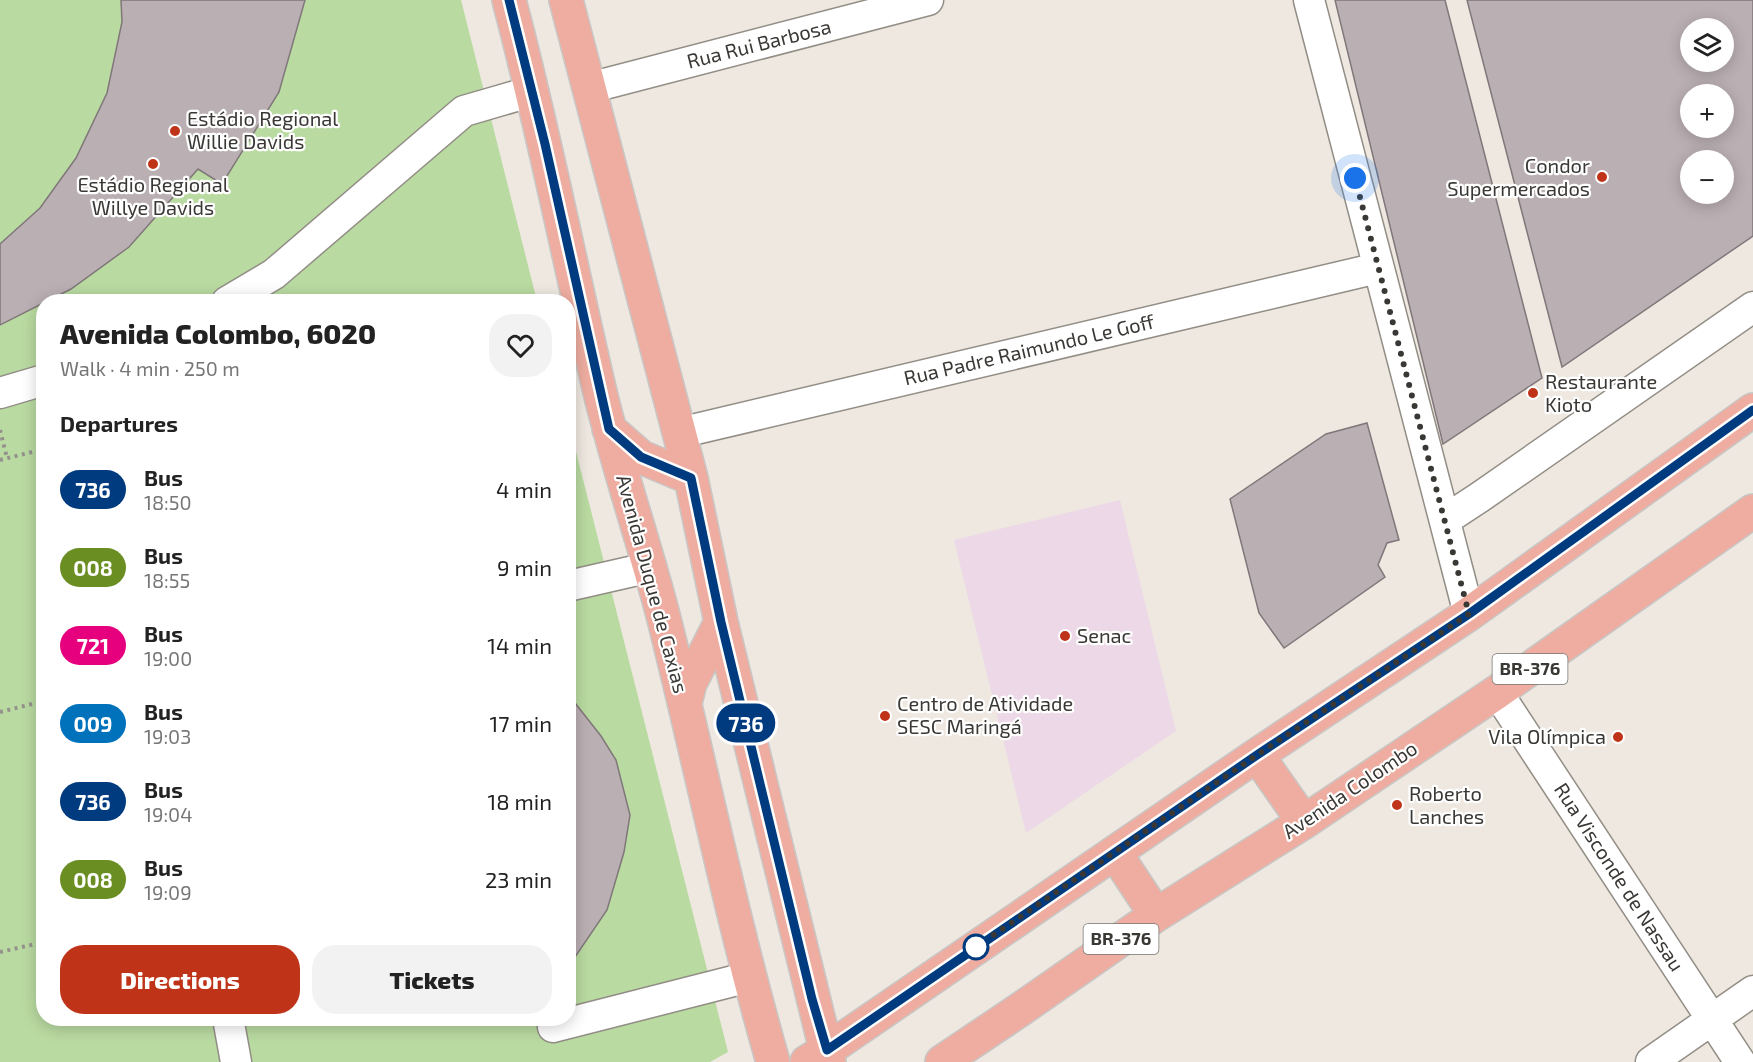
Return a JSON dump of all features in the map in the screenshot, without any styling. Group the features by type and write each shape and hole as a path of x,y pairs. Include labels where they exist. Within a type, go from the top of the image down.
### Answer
{"main road":[{"name":"Avenida Duque de Caxias","path":"509,0 533,91 609,429 651,567 749,976 773,1062"},
{"path":"566,0 691,478 721,622 812,999 821,1058 1257,755 1469,614 1753,410"},
{"path":"609,429 641,457 691,478"},
{"name":"Avenida Colombo","path":"942,1062 1156,915 1304,822 1497,692 1753,511"},
{"path":"685,703 690,683 721,622"},
{"path":"1257,755 1304,822"},
{"path":"1115,853 1156,915"}],"street":[{"name":"Rua Rui Barbosa","path":"589,88 928,0"},
{"path":"1309,0 1469,614"},
{"path":"240,294 274,274 464,111 533,91"},
{"name":"Rua Padre Raimundo Le Goff","path":"679,433 1378,268"},
{"path":"1444,520 1753,308"},
{"path":"0,393 36,382"},
{"path":"576,584 651,567"},
{"name":"Rua Visconde de Nassau","path":"1497,692 1740,1062"},
{"path":"576,1021 749,976"},
{"path":"1651,1062 1753,992"},
{"path":"229,1026 236,1062"}],"path":[{"path":"0,430 7,458"},
{"path":"0,460 36,451"},
{"path":"0,712 36,703"},
{"path":"0,952 36,944"}],"shaded area":[{"name":"Senac","path":"1120,500 1176,731 1026,833 954,540"}],"green space":[{"path":"0,0 461,0 535,294 36,294 36,1026 576,1026 576,452 728,1052 710,1062 0,1062"}],"building":[{"name":"Estádio Regional Willye Davids","path":"121,0 305,0 279,92 222,184 198,169 129,247 61,294 36,294 36,307 0,325 0,244 40,208 76,158 107,93 122,22"},
{"path":"1335,0 1445,0 1542,378 1443,444"},
{"name":"Condor Supermercados","path":"1467,0 1753,0 1753,236 1562,367"},
{"path":"1367,423 1399,540 1387,543 1378,565 1385,577 1284,648 1259,613 1230,499 1326,434"},
{"path":"576,704 616,760 630,815 624,852 607,910 576,956"}],"bus line":[{"name":"736","path":"509,0 558,198 596,379 609,429 641,457 691,478 721,622 812,999 827,1050 1257,755 1469,614 1753,410"}],"place":[{"name":"Estádio Regional Willie Davids","path":"175,131"},
{"name":"Estádio Regional Willye Davids","path":"153,164"},
{"name":"Condor Supermercados","path":"1602,177"},
{"name":"Restaurante Kioto","path":"1533,393"},
{"name":"Senac","path":"1065,636"},
{"name":"Centro de Atividade SESC Maringá","path":"885,716"},
{"name":"Vila Olímpica","path":"1618,737"},
{"name":"Roberto Lanches","path":"1397,805"}],"route":[{"path":"976,947 1257,755 1469,614 1355,178"}]}
